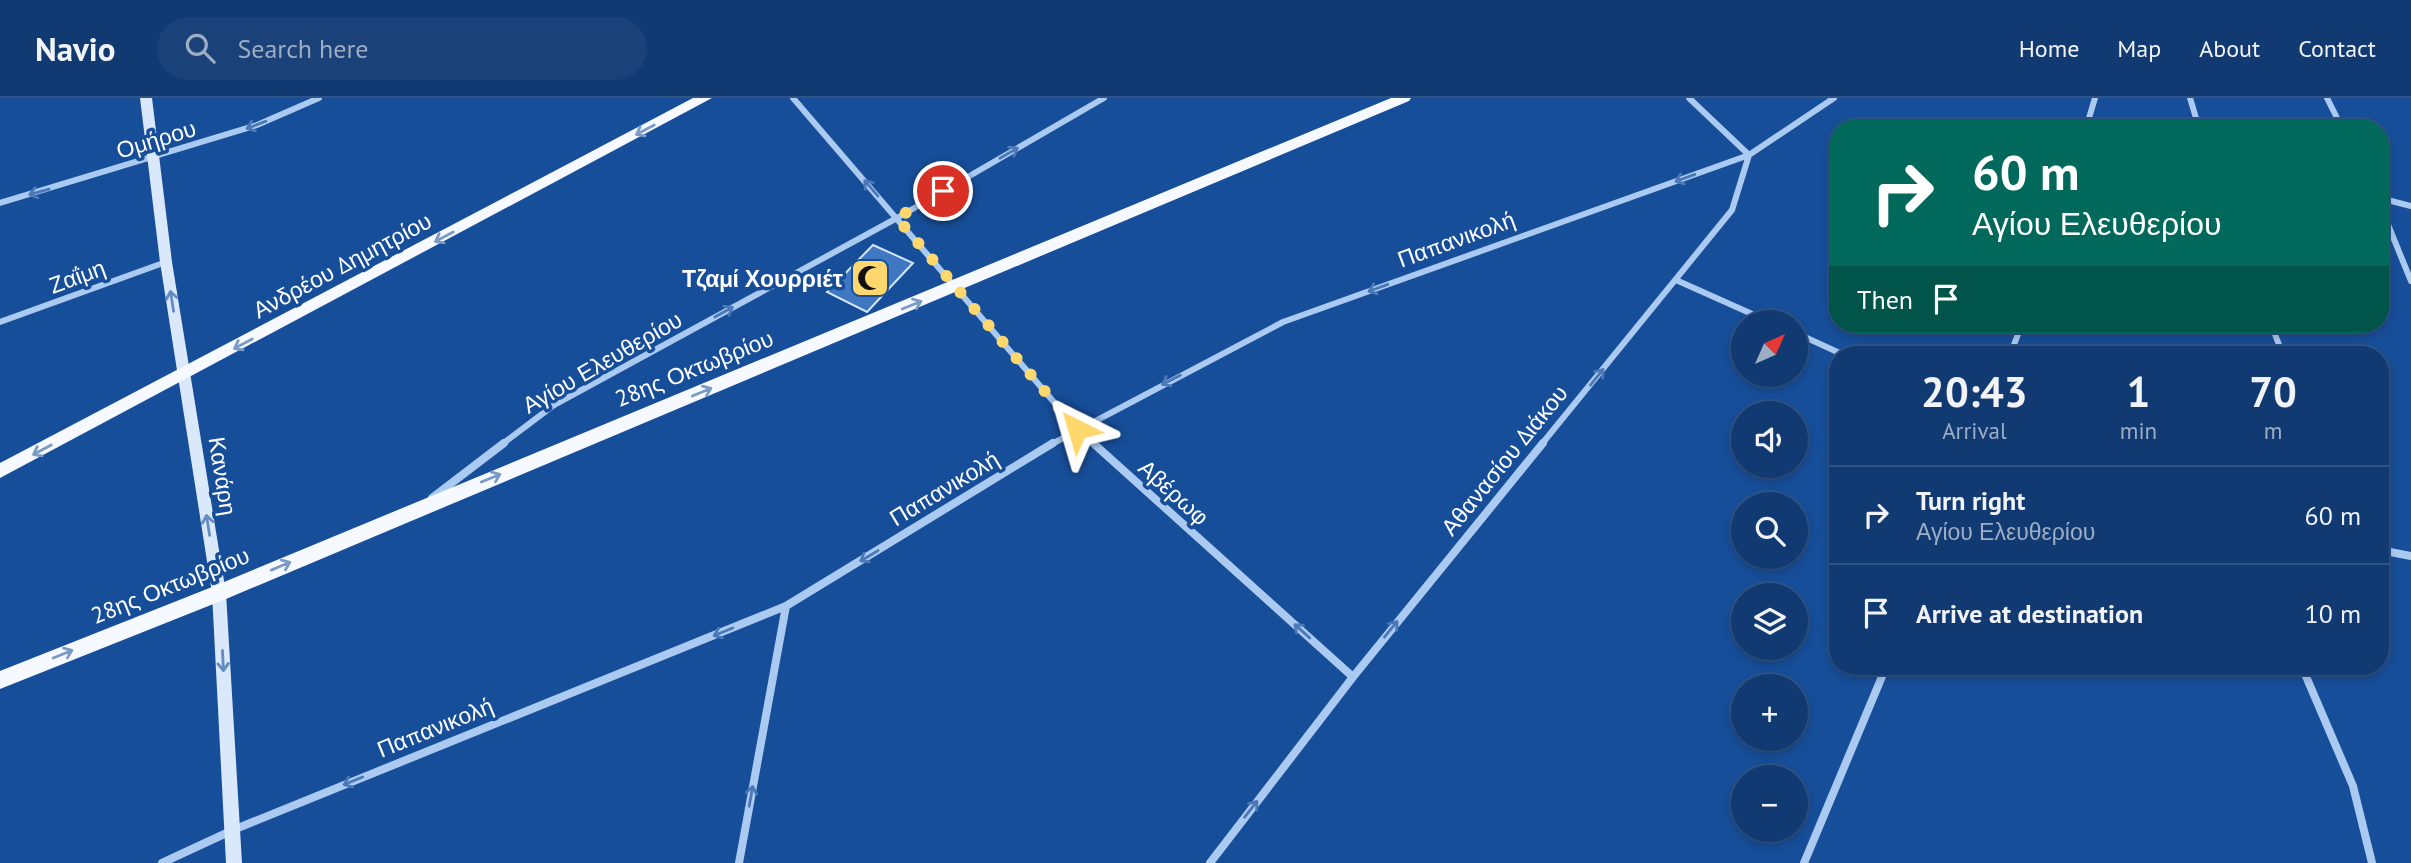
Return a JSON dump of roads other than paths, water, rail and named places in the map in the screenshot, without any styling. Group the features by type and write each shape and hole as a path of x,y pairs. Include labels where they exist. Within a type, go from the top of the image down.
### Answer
{"main road":[{"name":"Ανδρέου Δημητρίου","path":"0,471 705,98"},
{"name":"28ης Οκτωβρίου","path":"0,680 219,593 1397,100"}],"street":[{"name":"Κανάρη","path":"146,98 166,262 219,593 234,863"},
{"name":"Ομήρου","path":"0,203 257,125 319,98"},
{"name":"Αβέρωφ","path":"793,98 1077,429 1353,677"},
{"name":"Αγίου Ελευθερίου","path":"421,507 554,405 897,218 1104,98"},
{"path":"1689,98 1749,155 1834,98"},
{"path":"2089,119 2095,98"},
{"path":"2190,98 2196,119"},
{"path":"2327,98 2338,119"},
{"name":"Αθανασίου Διάκου","path":"1210,863 1353,677 1732,210 1749,155"},
{"name":"Παπανικολή","path":"162,863 233,830 786,606 1077,429 1283,322 1749,155"},
{"path":"2389,200 2411,206"},
{"path":"2389,227 2411,281"},
{"name":"Ζαΐμη","path":"0,322 166,262"},
{"path":"1676,280 1743,310"},
{"path":"1808,339 1829,348"},
{"path":"2389,552 2411,556"},
{"path":"739,863 786,606"},
{"path":"1804,863 1883,675"},
{"path":"2306,675 2349,769 2363,808 2372,863"}],"place":[{"name":"Τζαμί Χουρριέτ","path":"870,278"}]}
